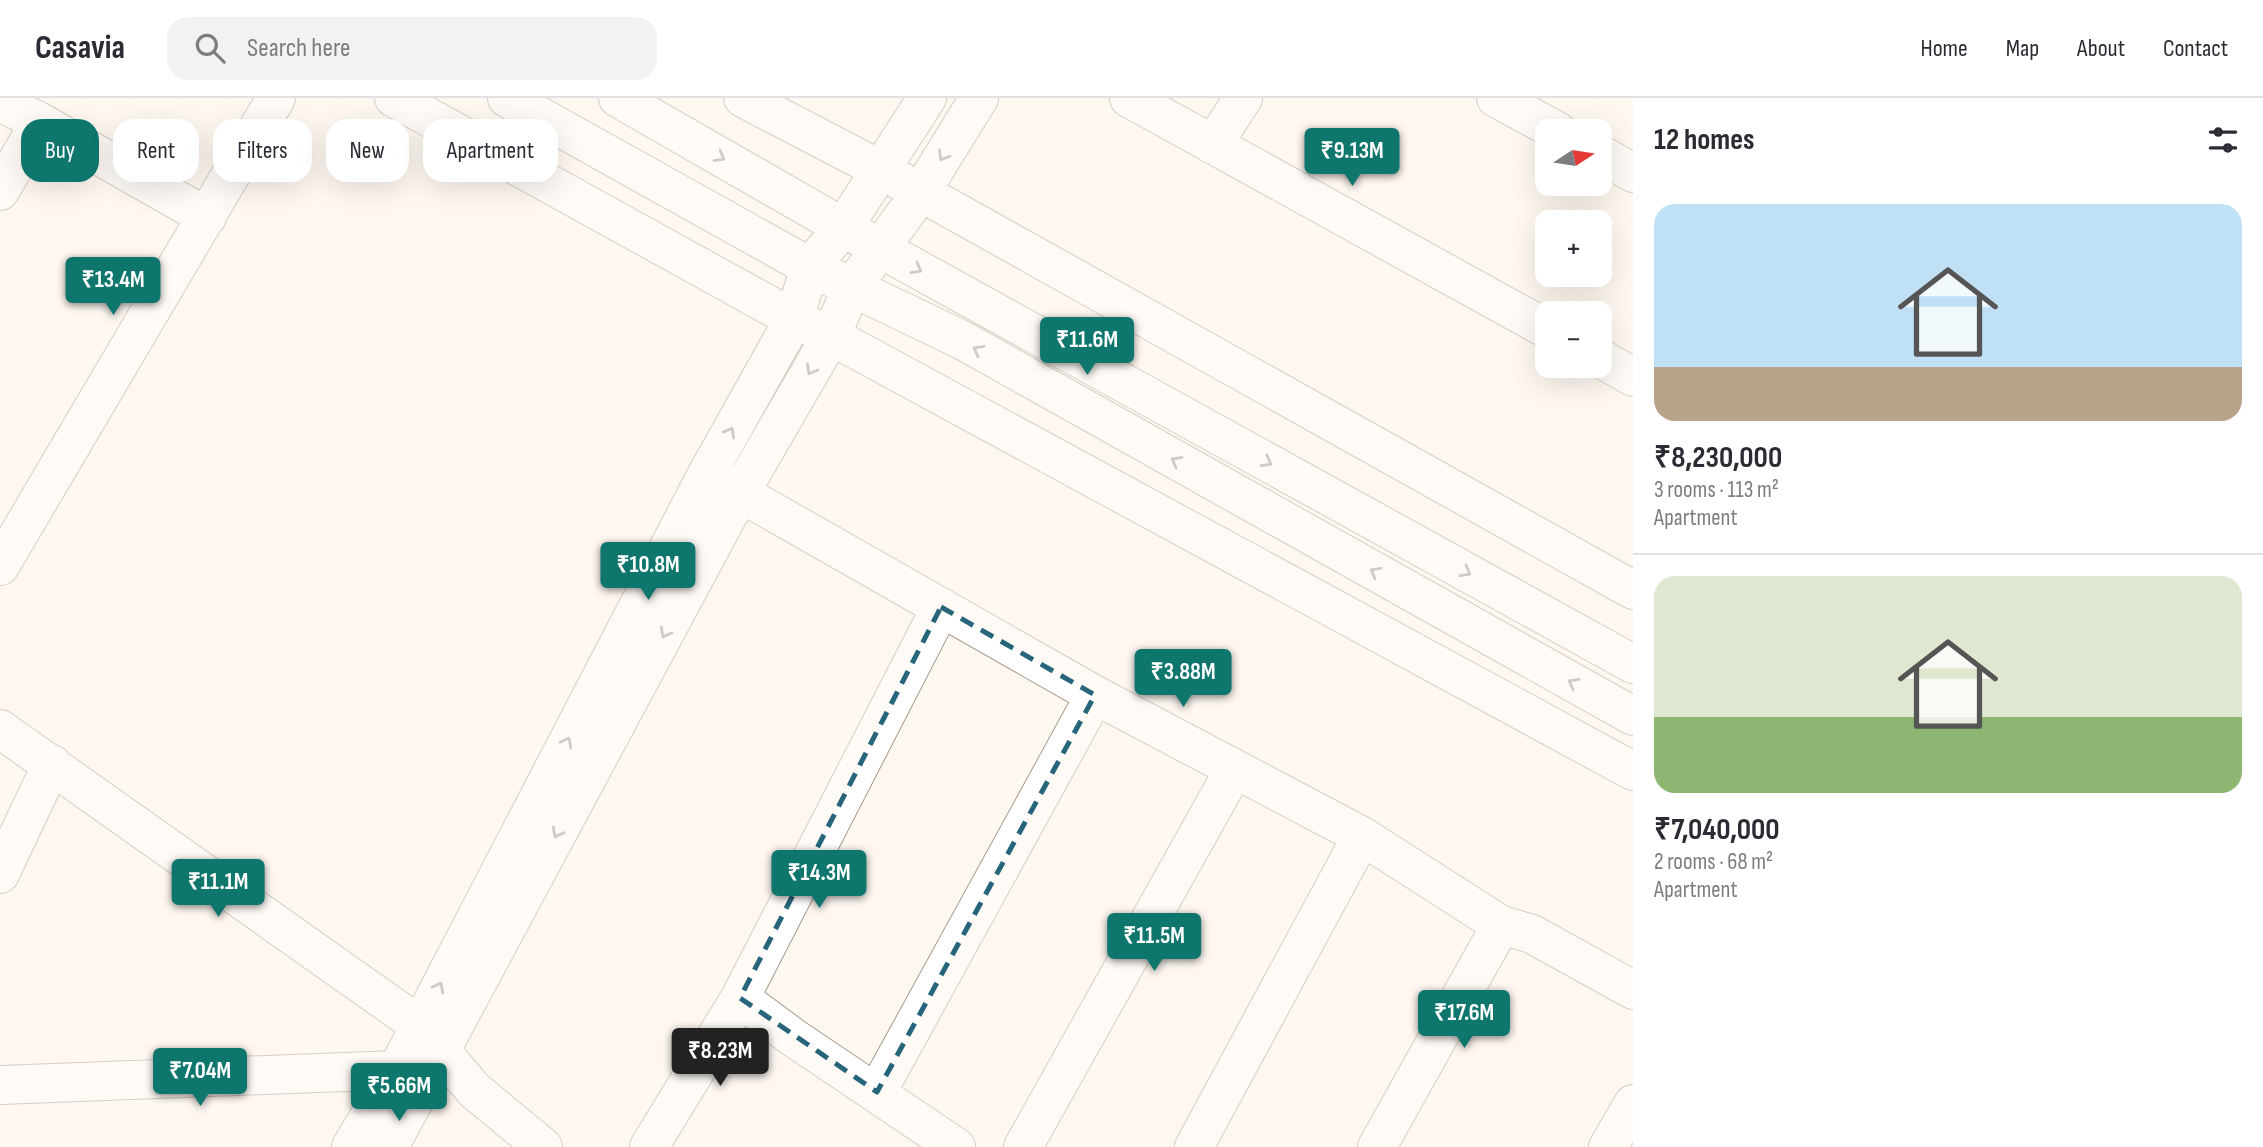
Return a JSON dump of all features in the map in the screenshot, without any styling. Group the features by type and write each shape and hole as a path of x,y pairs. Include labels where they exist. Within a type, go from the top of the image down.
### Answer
{"street":[{"path":"0,566 276,98"},
{"path":"394,98 794,319 831,336 1633,771"},
{"path":"507,98 810,267 962,340 1633,716"},
{"path":"618,98 843,228 1633,664"},
{"path":"743,98 921,192 1633,590"},
{"path":"389,1147 429,1038 707,474 794,319 810,267 843,228 927,98"},
{"path":"351,1147 397,1070 429,1038 831,336 852,287 921,192 979,98"},
{"path":"1129,98 1535,322"},
{"path":"1213,145 1243,98"},
{"path":"1496,98 1535,119"},
{"path":"0,102 34,119"},
{"path":"0,191 21,155"},
{"path":"99,156 207,217"},
{"path":"1612,365 1633,376"},
{"path":"707,474 1095,695 1362,836 1501,925 1532,934 1633,990"},
{"path":"649,1147 740,998 941,607"},
{"path":"877,1092 1095,695"},
{"path":"0,729 429,1038 474,1090 543,1147"},
{"path":"0,874 52,764"},
{"path":"1023,1147 1234,770"},
{"path":"1194,1147 1362,836"},
{"path":"1377,1147 1501,925"},
{"path":"740,998 794,1038 957,1147"},
{"path":"0,1085 397,1070"},
{"path":"1608,1147 1633,1104"}],"highlighted area":[{"path":"941,607 1095,695 877,1092 740,998"}]}
